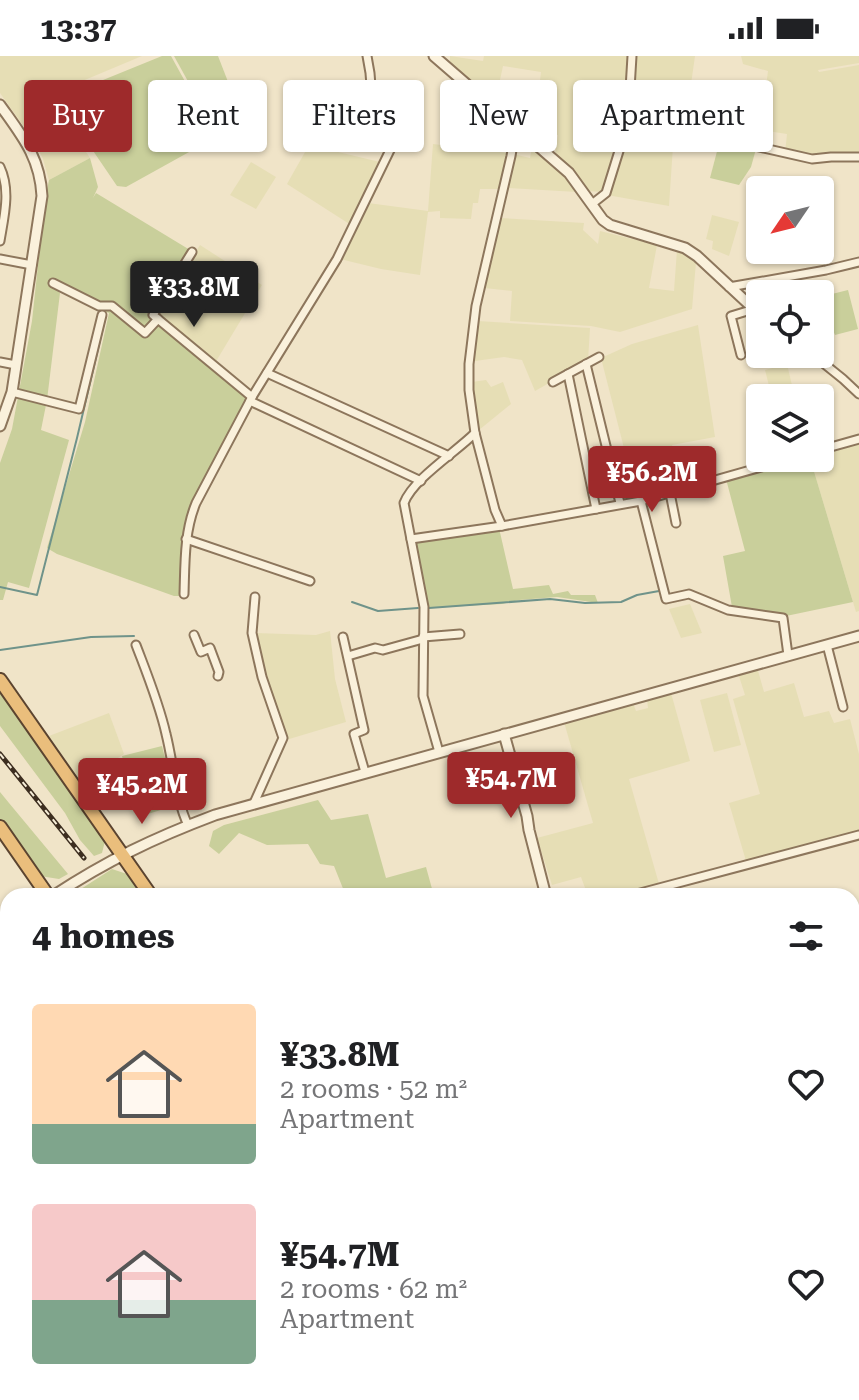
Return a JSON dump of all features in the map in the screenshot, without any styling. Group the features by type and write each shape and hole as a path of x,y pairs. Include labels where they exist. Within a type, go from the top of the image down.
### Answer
{"highway":[{"path":"0,680 145,888"},
{"path":"0,827 45,888"}],"street":[{"path":"184,594 186,539 196,503 251,399 337,259 395,140 394,130 374,105 367,56"},
{"path":"434,56 444,60 466,80"},
{"path":"631,80 632,56"},
{"path":"0,105 34,156 42,196 12,392 0,426"},
{"path":"773,150 812,159 859,157"},
{"path":"502,526 475,433 469,390 472,330 512,152"},
{"path":"545,152 569,173 603,220 610,225 685,248 746,302"},
{"path":"592,204 606,193 619,152"},
{"path":"0,167 5,177 6,199 0,241"},
{"path":"192,252 153,315 251,399 421,481"},
{"path":"0,259 32,265"},
{"path":"729,287 859,262"},
{"path":"53,283 99,306 112,306 145,333 158,319"},
{"path":"741,355 731,316 746,314"},
{"path":"12,392 79,409 102,315"},
{"path":"553,382 599,357"},
{"path":"0,362 16,365"},
{"path":"586,364 620,503"},
{"path":"829,368 859,394"},
{"path":"267,373 449,456"},
{"path":"568,374 596,509"},
{"path":"439,752 423,696 424,607 404,503 421,481 475,433"},
{"path":"834,446 859,439"},
{"path":"411,539 641,501 746,471"},
{"path":"670,493 676,523"},
{"path":"641,501 666,599 689,594 728,610 783,618 788,655"},
{"path":"186,539 310,581"},
{"path":"254,803 283,738 262,677 252,633 255,597"},
{"path":"348,656 423,638 460,634"},
{"path":"194,635 201,652 210,648 218,676"},
{"path":"65,888 153,839 254,803 859,636"},
{"path":"343,637 364,730 354,734 365,772"},
{"path":"136,645 163,722 188,825"},
{"path":"827,645 843,707"},
{"path":"504,734 544,888"},
{"path":"662,888 859,835"}],"shaded area":[{"path":"0,56 142,56 85,80 24,80 24,127 0,93"},
{"path":"450,56 483,61 484,56 630,56 628,80 573,80 573,152 616,152 604,192 587,191 555,156 558,135 557,80 540,80 541,72 503,66 500,80 469,80 450,63"},
{"path":"634,56 695,56 692,80 632,80"},
{"path":"741,56 859,56 859,63 818,70 859,65 859,157 812,159 785,153 787,134 773,132 773,80 767,80 768,71 743,64"},
{"path":"433,144 440,145 440,152 508,153 500,189 480,189 478,203 473,203 471,219 440,218 440,211 428,212 420,275 340,259 368,203 428,211"},
{"path":"40,152 86,152 90,158 49,180"},
{"path":"305,152 338,152 384,163 351,225 287,184"},
{"path":"531,152 538,152 564,175 577,192 506,188 513,154 530,158"},
{"path":"621,152 673,152 669,206 607,195"},
{"path":"251,162 276,177 256,209 230,195"},
{"path":"712,215 739,222 729,256 712,249 713,241 706,239"},
{"path":"500,218 584,223 583,230 598,244 600,231 657,245 649,288 674,291 677,250 686,254 696,262 692,309 620,332 591,326 510,321 512,291 484,288"},
{"path":"200,245 262,285 215,363 157,313"},
{"path":"478,321 590,328 588,361 535,391 522,360 504,357 475,361"},
{"path":"698,325 715,437 672,445 682,487 637,499 601,358 632,344"},
{"path":"788,368 792,384 768,384 765,370"},
{"path":"486,380 491,387 503,382 511,404 479,430 472,382"},
{"path":"859,442 859,611 856,612 814,472 834,472 834,449"},
{"path":"690,604 702,633 681,638 669,609"},
{"path":"330,631 335,679 346,722 286,740 265,677 255,633 316,635"},
{"path":"757,667 764,692 794,683 804,717 829,711 834,723 850,719 859,754 859,831 746,861 729,803 760,794 733,699 745,695 738,673"},
{"path":"671,693 690,761 629,779 659,884 644,888 585,888 581,877 552,885 537,838 593,823 564,722 633,703 636,711 648,708 647,699"},
{"path":"727,693 741,745 714,752 700,700"},
{"path":"109,713 124,754 81,782 49,736"}],"green space":[{"path":"162,56 171,56 184,80 148,80 148,152 189,152 126,187 117,186 94,152 132,152 132,80 103,80"},
{"path":"174,56 218,56 227,80 187,80"},
{"path":"717,152 755,152 751,167 739,185 710,178"},
{"path":"90,158 98,187 93,198 96,193 190,250 148,327 143,328 114,303 99,301 51,278 49,283 60,293 41,430 69,440 29,588 8,582 3,600 0,600 0,463 12,429 32,321 49,180"},
{"path":"848,290 858,329 835,335 834,294"},
{"path":"111,309 146,338 156,325 161,325 247,401 188,517 182,593 179,596 47,548 85,422 109,313 98,310"},
{"path":"752,472 814,472 853,602 786,616 732,607 723,556 745,551 726,479"},
{"path":"499,528 513,589 549,585 553,594 568,591 571,595 595,595 598,603 557,597 427,608 415,541"},
{"path":"0,693 105,841 102,853 94,856 80,840 65,813 0,726"},
{"path":"162,746 177,805 138,817 122,756"},
{"path":"0,792 68,874 59,879 40,876 0,820"},
{"path":"318,800 331,820 368,814 386,878 426,867 432,888 343,888 334,866 320,864 308,844 267,845 239,833 219,854 209,846 213,831 224,825"},
{"path":"112,869 127,874 137,888 82,888"}],"waterway":[{"path":"0,587 37,595 106,315"},
{"path":"429,608 550,599 585,603 621,602 659,591"},
{"path":"352,602 378,611 418,608"},
{"path":"0,650 91,637 134,636"}],"railway":[{"path":"0,754 84,858"}]}
